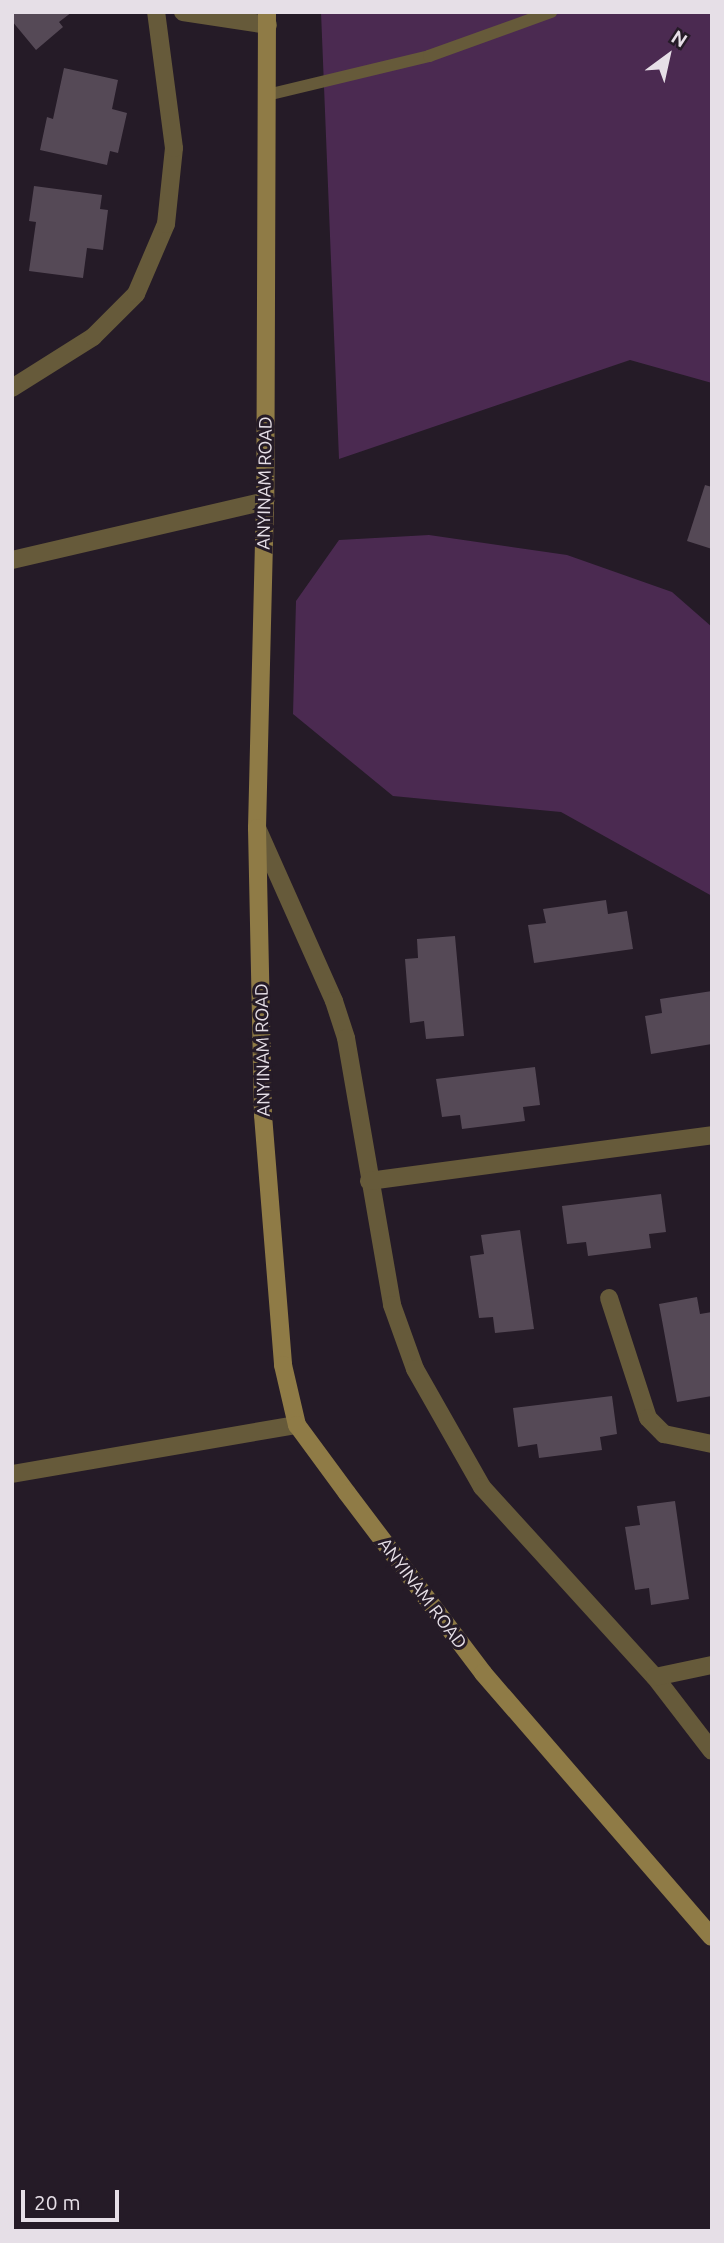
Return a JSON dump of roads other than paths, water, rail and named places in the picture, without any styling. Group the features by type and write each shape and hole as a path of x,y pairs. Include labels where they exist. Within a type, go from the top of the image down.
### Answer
{"street":[{"path":"12,388 93,337 136,294 166,224 174,148 156,12"},
{"path":"183,12 268,18"},
{"name":"ANYINAM ROAD","path":"268,18 265,501 257,828 263,1115 271,1242 283,1365 297,1425 483,1673 712,1937"},
{"path":"12,560 265,501"},
{"path":"257,828 334,1001 346,1038 392,1305 415,1369 482,1487 655,1677 712,1751"},
{"path":"369,1181 712,1135"},
{"path":"609,1298 648,1418 664,1434 712,1444"},
{"path":"12,1474 297,1425"},
{"path":"655,1677 712,1665"}],"lane":[{"path":"267,95 429,56 551,12"}]}
